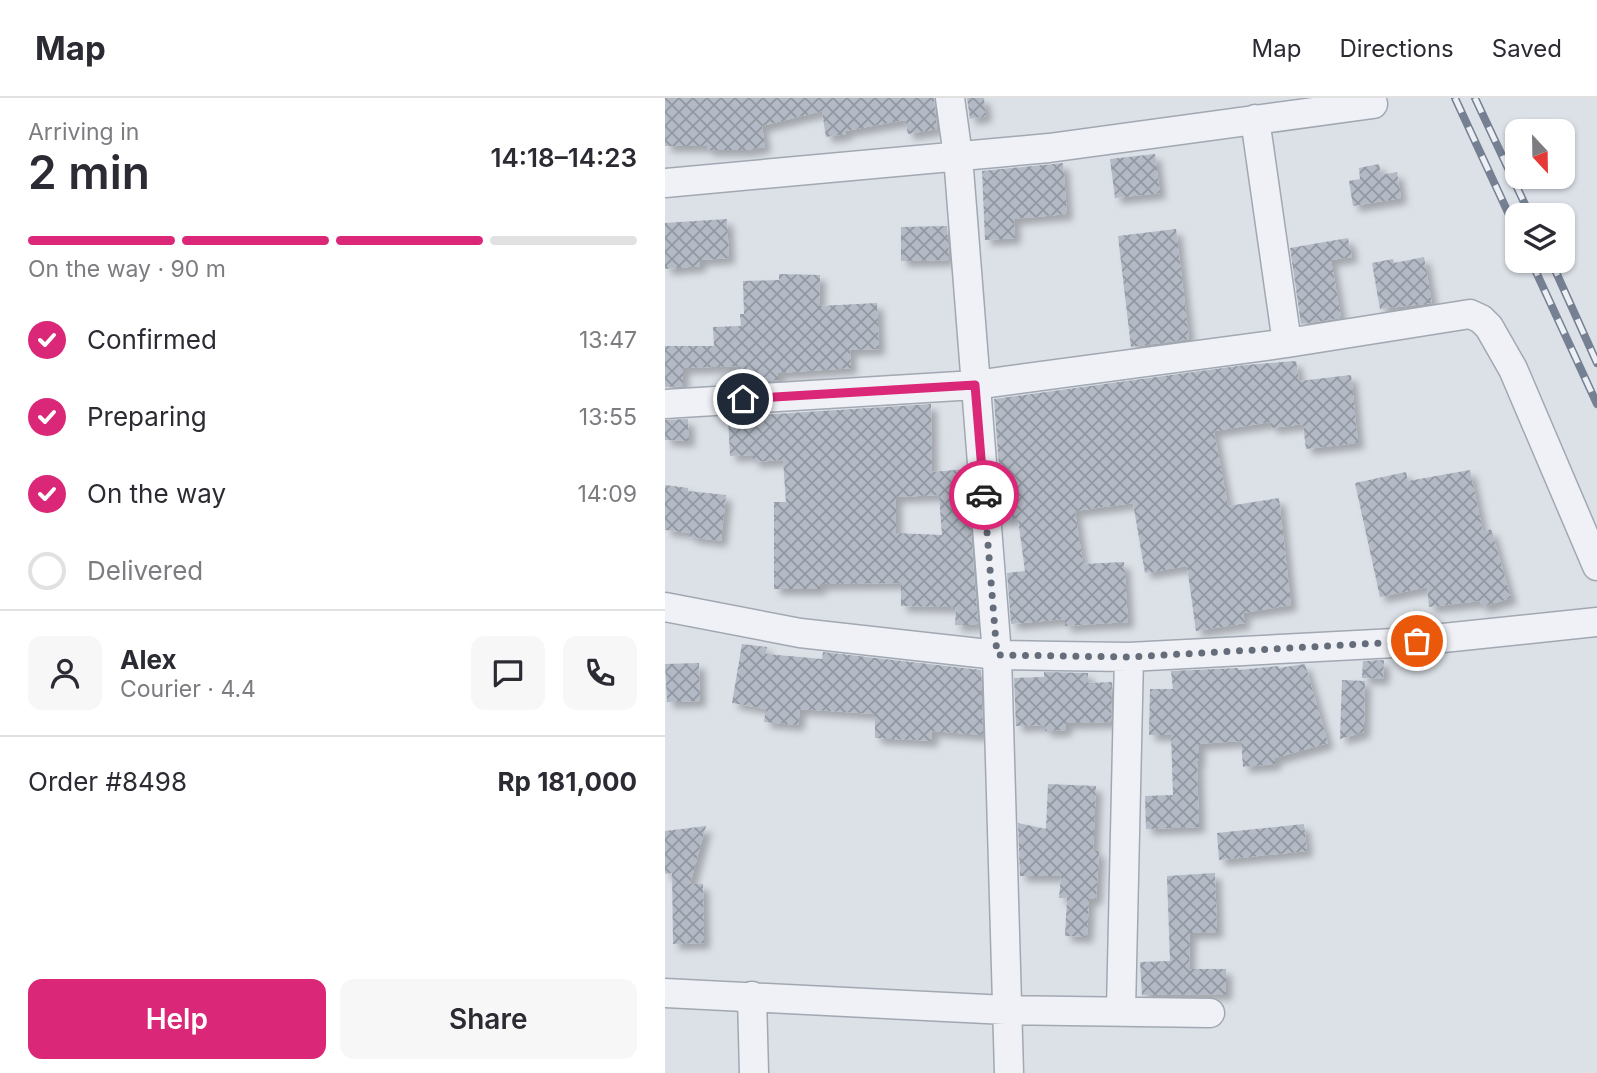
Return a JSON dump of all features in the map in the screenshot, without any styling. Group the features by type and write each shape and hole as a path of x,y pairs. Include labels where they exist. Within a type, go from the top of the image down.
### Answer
{"street":[{"path":"950,98 958,156 997,655 1009,1073"},
{"path":"665,183 1049,148 1373,104 1371,98"},
{"path":"1255,119 1287,343"},
{"path":"665,404 975,385 1287,343 1470,314 1489,327 1513,369 1597,566"},
{"path":"665,607 800,633 997,655 1129,657 1395,643 1597,622"},
{"path":"1121,1010 1129,657"},
{"path":"665,992 1006,1010 1210,1013"},
{"path":"752,996 754,1073"}],"building":[{"path":"665,98 934,98 937,129 908,134 905,120 826,137 822,111 762,126 765,147 707,150 707,146 665,146"},
{"path":"967,98 984,98 986,116 970,119"},
{"path":"1155,154 1160,193 1115,198 1110,159"},
{"path":"1063,163 1067,214 1014,219 1015,238 985,240 982,171"},
{"path":"1379,164 1381,175 1397,172 1401,198 1353,206 1349,181 1360,179 1359,168"},
{"path":"727,219 729,258 700,260 700,266 665,269 665,223"},
{"path":"947,226 949,260 901,261 901,227"},
{"path":"1176,229 1189,339 1131,347 1118,236"},
{"path":"1348,238 1352,257 1331,260 1341,318 1301,324 1290,248"},
{"path":"1424,257 1432,303 1380,309 1372,263 1393,259 1394,263"},
{"path":"779,274 820,275 819,306 877,303 879,349 850,350 851,368 778,373 778,380 742,383 741,366 683,368 683,386 665,387 665,346 714,346 713,327 741,326 740,314 744,314 743,281 779,280"},
{"path":"1296,361 1299,381 1351,375 1358,443 1306,449 1303,424 1271,428 1271,422 1214,431 1228,506 1279,498 1291,605 1243,613 1245,623 1196,631 1187,566 1145,573 1133,503 1075,511 1083,564 1124,562 1128,622 1065,626 1065,619 1011,624 1007,573 1025,571 1018,519 1003,521 994,399 1245,365"},
{"path":"931,404 932,472 966,469 978,625 955,625 956,607 901,606 901,583 820,584 820,589 774,589 774,502 786,502 783,460 753,462 753,455 730,456 728,417","holes":["939,495 942,535 896,533 896,497"]},
{"path":"688,419 689,441 665,440 665,420"},
{"path":"1470,470 1483,532 1491,529 1511,598 1482,607 1480,601 1429,607 1427,587 1380,597 1355,483 1406,472 1408,481"},
{"path":"665,485 688,488 688,491 726,495 721,541 689,537 690,533 665,530"},
{"path":"742,644 767,647 766,654 822,659 823,652 981,670 983,735 932,731 932,741 875,738 875,714 800,709 798,725 764,722 766,709 732,703"},
{"path":"1384,660 1383,679 1362,678 1363,661"},
{"path":"699,663 700,701 667,702 665,664"},
{"path":"1305,664 1328,743 1275,758 1275,764 1243,767 1241,741 1199,744 1199,827 1146,829 1145,796 1173,795 1171,735 1149,735 1150,689 1173,689 1171,671 1279,668"},
{"path":"1044,672 1088,673 1088,683 1112,682 1111,722 1066,723 1066,730 1045,731 1045,725 1016,726 1014,678 1044,677"},
{"path":"1342,680 1365,681 1364,732 1340,739"},
{"path":"1048,784 1096,786 1093,851 1099,851 1096,899 1089,899 1087,937 1065,936 1067,898 1059,898 1061,876 1020,876 1018,823 1046,829"},
{"path":"1304,824 1307,851 1219,860 1217,833"},
{"path":"706,826 690,884 703,884 704,943 673,944 672,873 665,874 665,831"},
{"path":"1215,873 1217,932 1190,933 1189,969 1226,969 1226,994 1142,995 1140,962 1170,961 1167,876"}],"railway":[{"path":"1455,98 1505,206"},
{"path":"1475,98 1524,203"},
{"path":"1537,273 1597,404"},
{"path":"1556,273 1597,363"}],"way so far":[{"path":"984,495 997,655 1129,657 1417,641"}],"route":[{"path":"743,399 975,385 984,495"}]}
